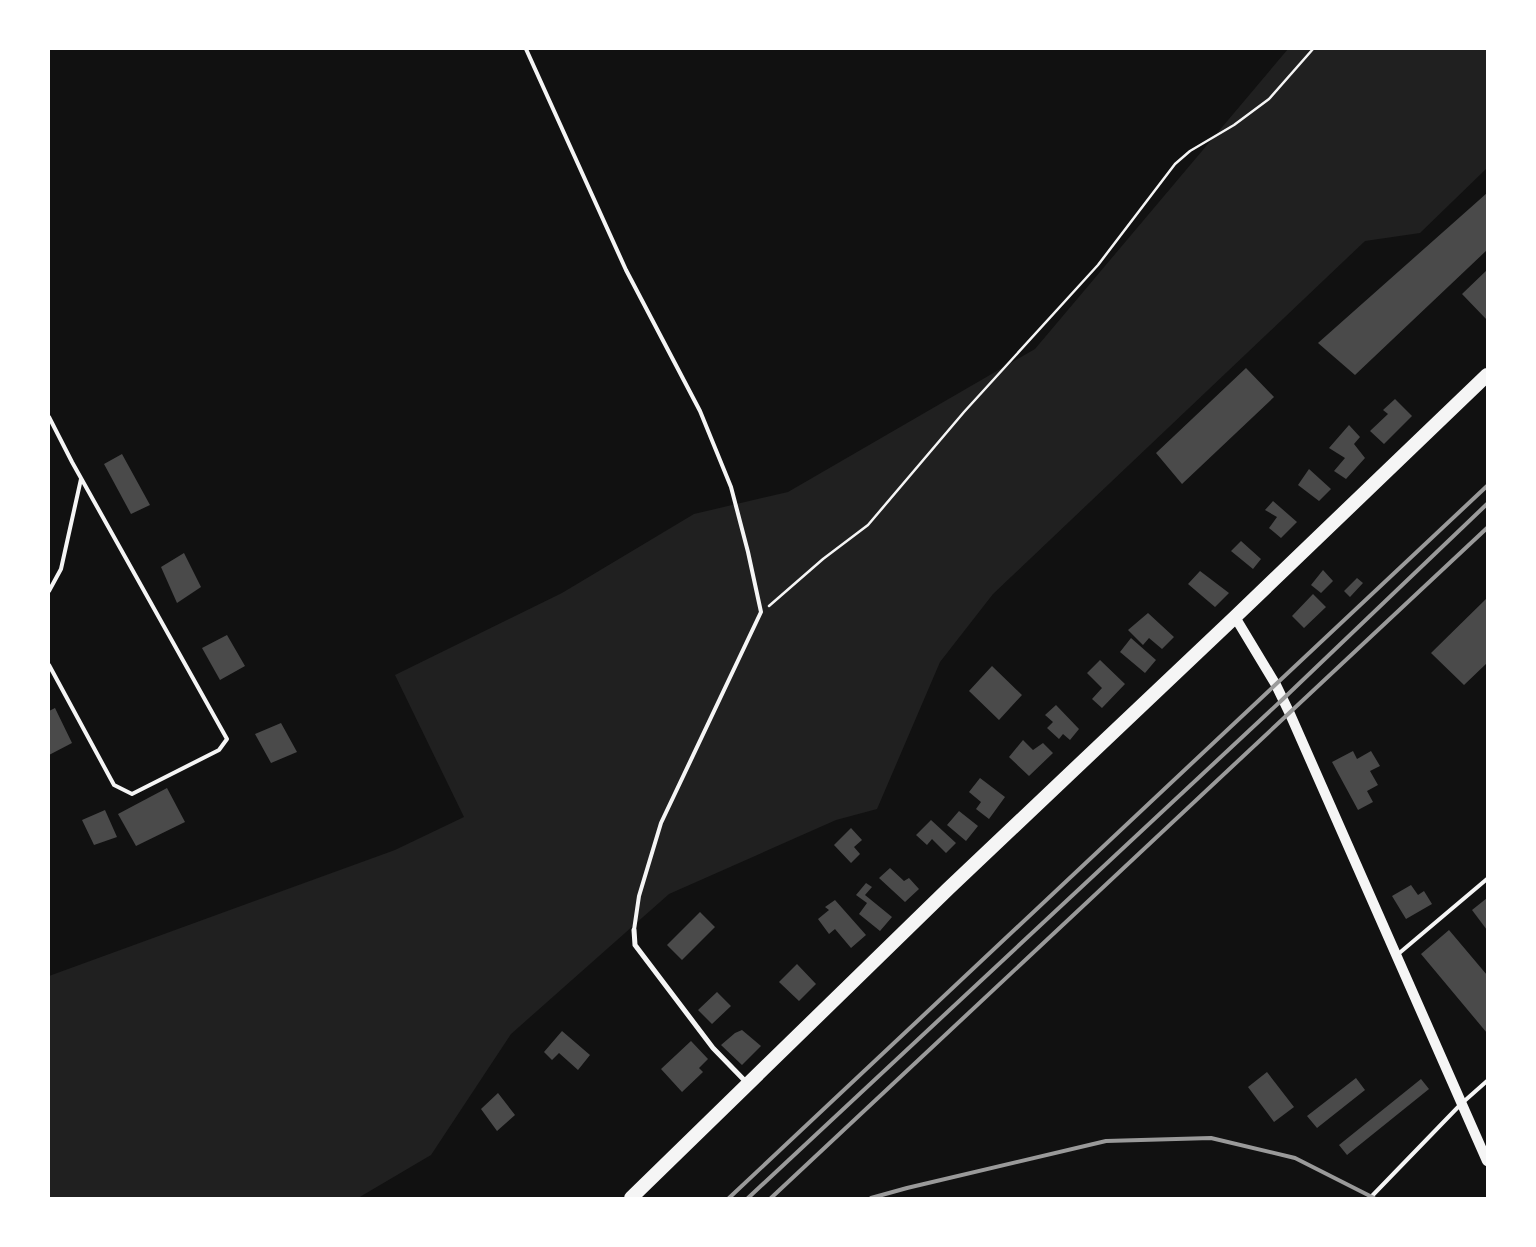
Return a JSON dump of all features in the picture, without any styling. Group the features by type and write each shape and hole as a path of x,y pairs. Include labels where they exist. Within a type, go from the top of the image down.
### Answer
{"highway":[{"path":"631,1198 948,889 1487,375"}],"main road":[{"path":"1235,617 1276,685 1286,706 1487,1161"}],"street":[{"path":"634,930 635,945 713,1048 748,1085"}],"lane":[{"path":"526,49 626,270 704,420 731,487 761,612 662,823 639,896 634,930"},
{"path":"49,417 81,479 227,739 220,750 132,794 114,785 49,665"},
{"path":"49,591 61,569 81,479"},
{"path":"1396,955 1487,879"},
{"path":"1370,1198 1461,1104 1487,1081"}],"path":[{"path":"761,612 772,605 823,559 868,525 964,412 1098,266 1175,164 1190,150 1234,125 1269,99 1313,49"}],"shaded area":[{"path":"1288,49 1487,49 1487,168 1420,233 1365,241 993,594 940,662 877,809 836,820 669,894 511,1034 431,1155 358,1198 49,1198 49,976 395,850 464,817 395,675 562,593 694,514 788,492 1035,349"}],"building":[{"path":"1487,193 1487,250 1355,375 1318,343"},
{"path":"1487,270 1487,320 1462,294"},
{"path":"1246,368 1274,397 1182,484 1156,453"},
{"path":"1395,399 1412,416 1384,444 1370,431 1388,414 1383,410"},
{"path":"1349,425 1360,437 1354,444 1365,458 1346,479 1334,471 1345,458 1329,448"},
{"path":"122,454 150,505 131,514 104,464"},
{"path":"1309,469 1331,489 1319,501 1298,485"},
{"path":"1273,501 1297,522 1281,538 1269,528 1277,517 1265,510"},
{"path":"1241,541 1261,559 1253,569 1231,551"},
{"path":"184,553 201,587 177,603 161,567"},
{"path":"1323,570 1333,581 1321,593 1311,585"},
{"path":"1200,571 1229,593 1215,607 1188,584"},
{"path":"1357,578 1363,583 1350,597 1344,591"},
{"path":"1313,594 1326,607 1304,628 1292,616"},
{"path":"1487,598 1487,663 1464,685 1431,653"},
{"path":"1148,613 1174,637 1162,649 1149,638 1143,645 1128,630"},
{"path":"227,635 245,666 220,680 202,648"},
{"path":"1131,638 1156,660 1145,673 1120,652"},
{"path":"1100,660 1125,684 1102,708 1092,699 1102,688 1087,673"},
{"path":"992,666 1022,695 999,720 969,691"},
{"path":"1056,705 1079,729 1070,740 1063,734 1059,739 1047,728 1053,722 1045,715"},
{"path":"55,708 72,743 49,755 49,711"},
{"path":"281,723 297,752 271,763 255,734"},
{"path":"1023,740 1033,750 1043,743 1053,753 1029,776 1009,757"},
{"path":"1353,751 1357,759 1371,751 1380,766 1370,771 1378,785 1367,791 1373,802 1358,810 1332,762"},
{"path":"980,778 1005,797 989,819 976,809 981,802 969,792"},
{"path":"167,788 185,822 136,846 118,814"},
{"path":"105,810 117,837 94,845 82,820"},
{"path":"959,811 978,826 966,841 947,825"},
{"path":"931,820 956,843 946,853 932,839 927,845 916,835"},
{"path":"851,828 862,840 854,847 860,854 851,863 834,845"},
{"path":"890,868 904,881 909,878 919,889 905,902 879,878"},
{"path":"866,883 872,887 865,895 892,917 880,931 859,914 867,903 856,895"},
{"path":"1411,885 1418,895 1424,891 1432,904 1406,919 1392,896"},
{"path":"1487,898 1487,930 1472,910"},
{"path":"835,900 866,935 851,948 835,929 829,934 818,919 829,910 825,907"},
{"path":"700,912 715,927 682,960 667,945"},
{"path":"1449,930 1487,975 1487,1033 1421,954"},
{"path":"797,964 816,984 799,1001 779,982"},
{"path":"717,992 731,1006 712,1024 698,1010"},
{"path":"742,1030 761,1046 742,1065 721,1045 735,1033"},
{"path":"562,1031 590,1055 578,1070 559,1053 552,1060 544,1052"},
{"path":"691,1041 708,1059 699,1068 703,1072 682,1092 661,1069"},
{"path":"1267,1072 1294,1107 1274,1122 1248,1087"},
{"path":"1356,1078 1365,1090 1317,1128 1307,1116"},
{"path":"1421,1079 1429,1089 1347,1155 1339,1145"},
{"path":"498,1093 515,1115 497,1131 481,1109"}],"railway":[{"path":"729,1198 1487,486"},
{"path":"748,1198 1283,699 1487,504"},
{"path":"771,1198 1487,528"},
{"path":"871,1198 1106,1141 1211,1138 1295,1158 1374,1198"}]}
